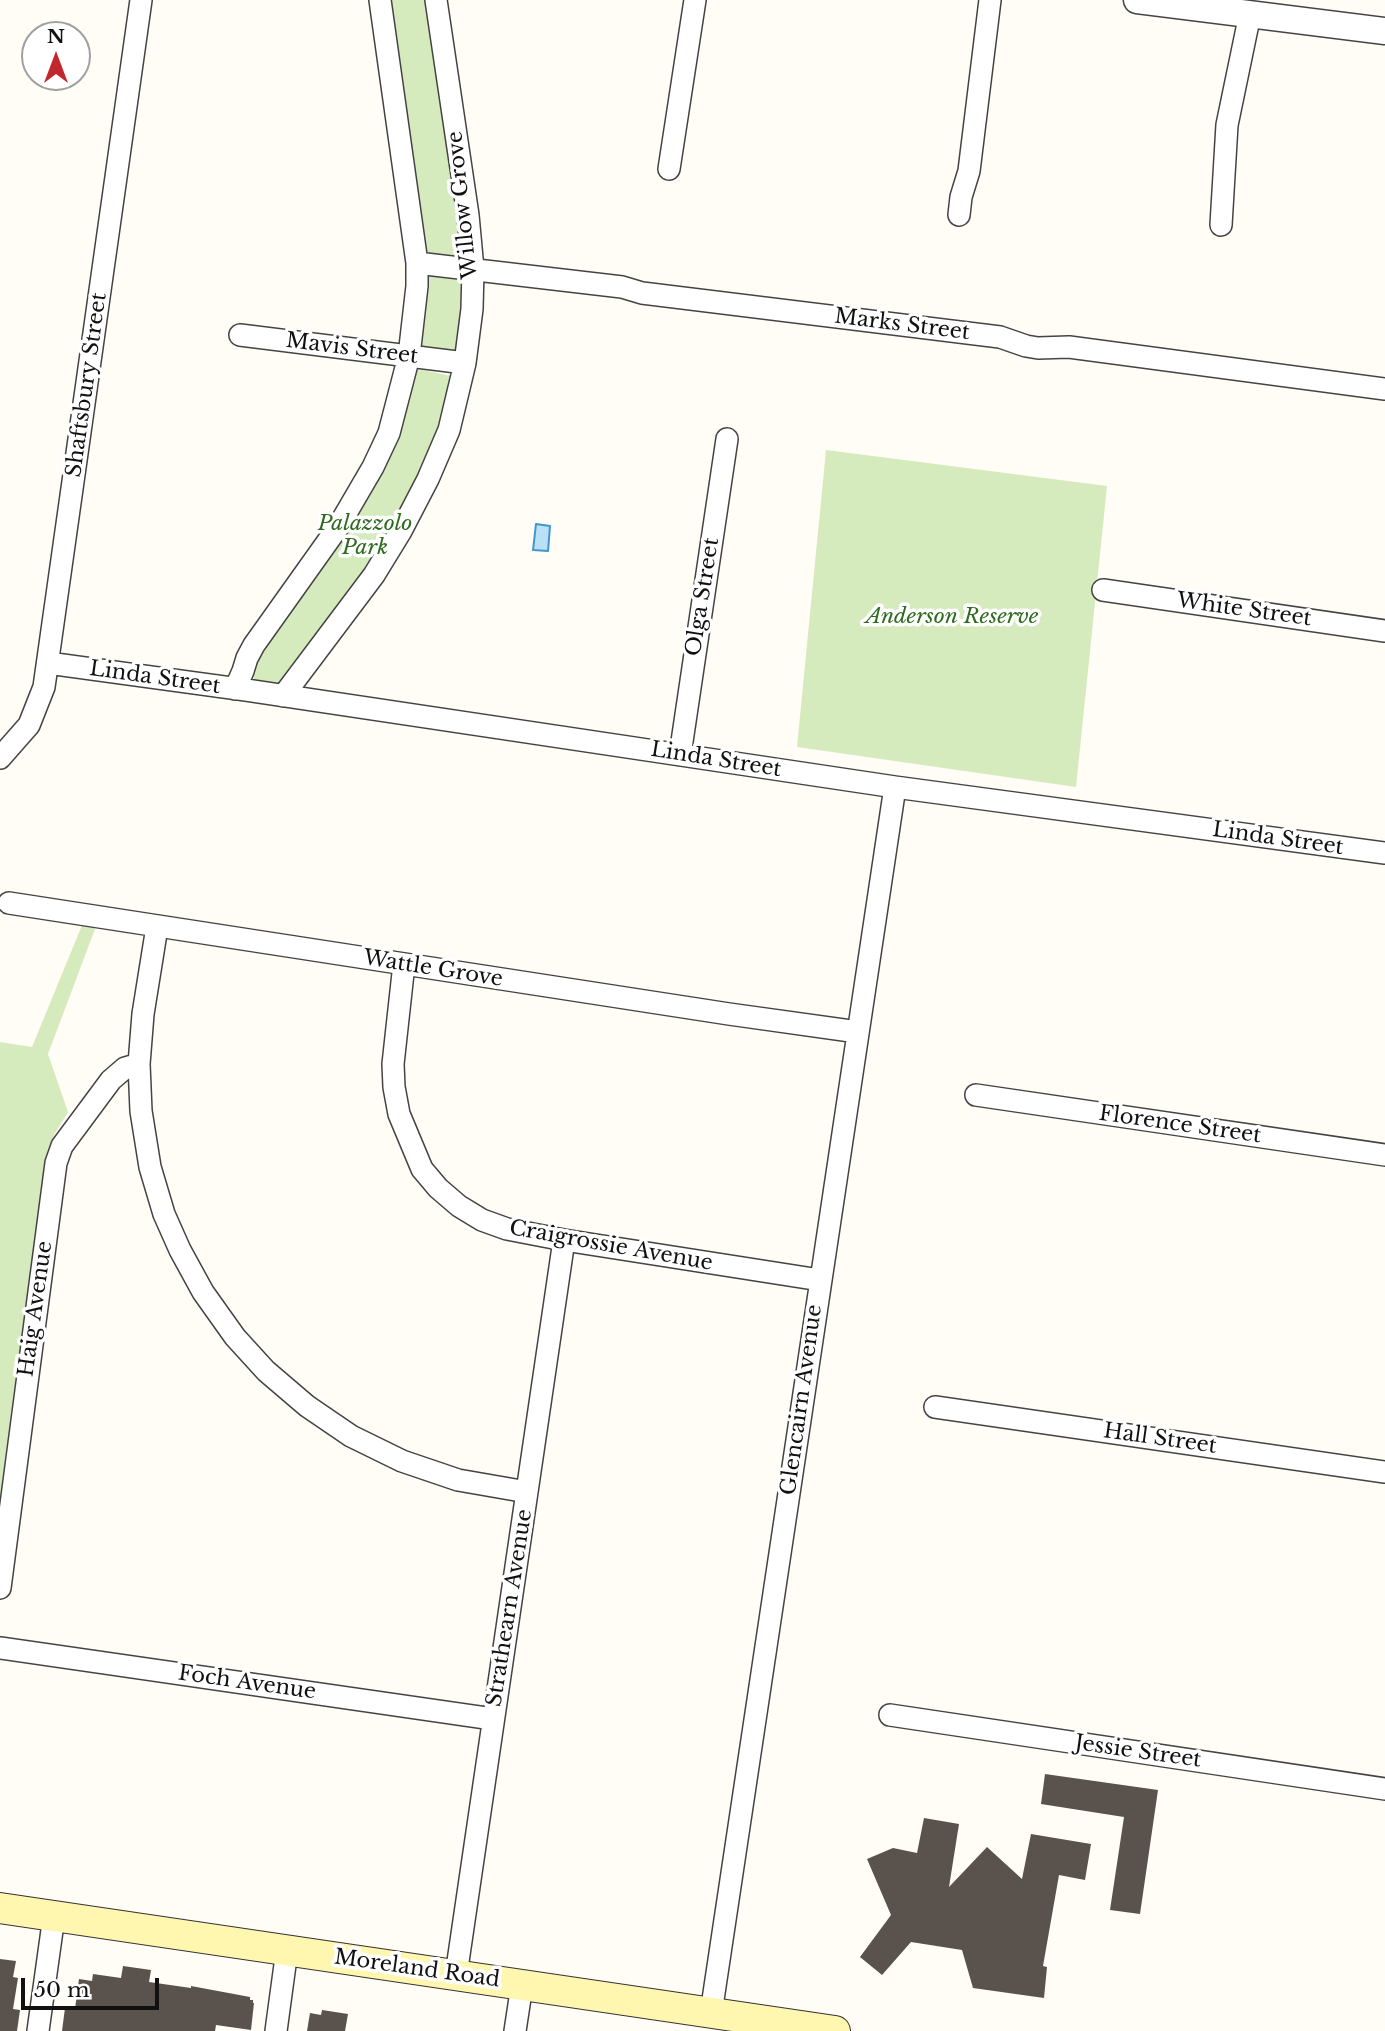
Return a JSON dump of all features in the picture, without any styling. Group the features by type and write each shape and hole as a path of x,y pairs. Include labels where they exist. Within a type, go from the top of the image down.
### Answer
{"main road":[{"name":"Moreland Road","path":"0,1908 835,2031"}],"street":[{"name":"Shaftsbury Street","path":"0,758 29,725 44,687 141,0"},
{"path":"235,689 254,645 338,527 373,467 389,433 409,356 417,263 380,0"},
{"name":"Willow Grove","path":"283,695 374,575 401,531 449,430 465,363 472,309 473,269 468,215 436,0"},
{"path":"669,169 695,0"},
{"path":"959,215 969,171 990,0"},
{"path":"1138,0 1263,10 1385,31"},
{"path":"1221,225 1227,125 1263,10"},
{"name":"Marks Street","path":"417,263 1000,337 1038,348 1069,347 1385,389"},
{"name":"Mavis Street","path":"240,335 465,363"},
{"name":"Olga Street","path":"680,755 727,439"},
{"name":"White Street","path":"1103,590 1385,631"},
{"name":"Linda Street","path":"48,663 283,695 895,787 1385,853"},
{"name":"Glencairn Avenue","path":"711,2013 895,787"},
{"name":"Wattle Grove","path":"9,903 158,928 858,1032"},
{"path":"158,928 143,1014 139,1064 141,1111 150,1167 164,1214 203,1293 235,1337 266,1371 307,1406 351,1436 401,1461 458,1480 527,1492"},
{"name":"Craigrossie Avenue","path":"404,964 393,1064 399,1114 422,1169 438,1188 459,1206 482,1220 507,1229 820,1280"},
{"name":"Haig Avenue","path":"0,1588 56,1163 61,1146 111,1080 124,1069 139,1064"},
{"name":"Florence Street","path":"976,1095 1385,1155"},
{"name":"Strathearn Avenue","path":"456,1975 564,1240"},
{"name":"Hall Street","path":"935,1407 1385,1472"},
{"name":"Foch Avenue","path":"0,1648 493,1719"},
{"name":"Jessie Street","path":"890,1715 1385,1788"},
{"path":"38,2031 54,1916"},
{"path":"276,2031 287,1950"},
{"path":"515,2031 522,1985"}],"green space":[{"path":"387,0 429,0 466,250 461,260 426,255"},
{"path":"432,276 466,283 457,352 424,351 419,345 426,279"},
{"name":"Palazzolo Park","path":"423,370 451,376 453,383 443,428 385,548 286,678 275,685 255,681 251,672 252,663 355,512 413,371"},
{"name":"Anderson Reserve","path":"826,450 1107,486 1076,787 797,747"},
{"path":"85,918 98,921 48,1054 68,1112 54,1135 48,1154 0,1507 0,1042 32,1047"}],"water":[{"path":"536,524 550,526 548,551 533,550"}],"building":[{"path":"1045,1774 1158,1790 1140,1914 1110,1910 1124,1817 1041,1804"},
{"path":"924,1818 959,1824 949,1887 987,1847 1022,1879 1031,1834 1091,1844 1085,1880 1059,1875 1043,1966 1047,1967 1044,1998 973,1988 962,1950 911,1942 882,1975 860,1957 891,1915 867,1859 893,1848 917,1853"},
{"path":"0,1959 16,1961 13,1977 18,1978 13,2009 20,2010 17,2031 0,2031"},
{"path":"123,1966 151,1970 149,1982 191,1986 250,1997 254,2003 251,2030 216,2025 215,2031 62,2031 65,2008 75,2009 79,1979 92,1981 93,1974 121,1978"},
{"path":"322,2010 348,2014 345,2031 307,2031 310,2013 321,2015"}]}
